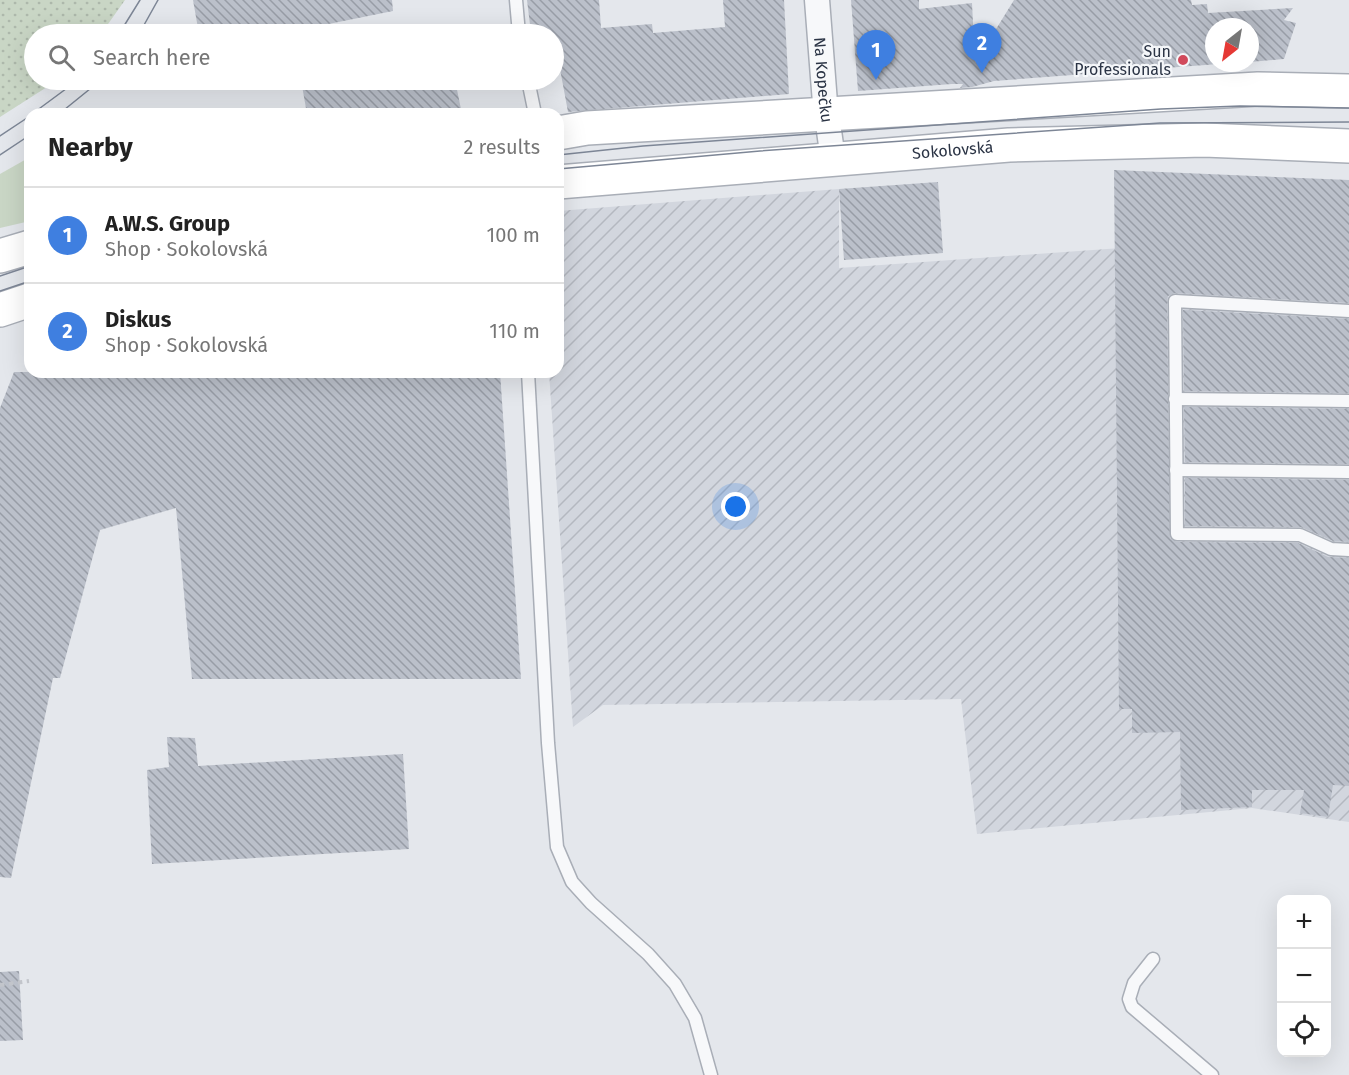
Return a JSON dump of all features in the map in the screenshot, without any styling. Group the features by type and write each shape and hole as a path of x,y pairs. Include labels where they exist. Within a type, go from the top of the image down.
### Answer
{"main road":[{"path":"564,132 587,128 826,108 1343,85"},
{"name":"Sokolovská","path":"564,181 1009,145 1204,140 1349,146"},
{"path":"0,256 24,249"},
{"path":"0,310 24,302"}],"street":[{"name":"Na Kopečku","path":"817,0 826,108 833,159"}],"lane":[{"path":"516,0 518,24"},
{"path":"530,90 534,108"},
{"path":"1349,311 1175,301 1177,534 1300,535 1331,549 1349,550"},
{"path":"528,378 547,731 557,848 572,882 591,903 648,954 675,984 695,1018 707,1052 711,1075"},
{"path":"1176,399 1349,401"},
{"path":"1176,470 1349,472"},
{"path":"1153,959 1134,983 1129,999 1132,1007 1212,1075"}],"path":[{"path":"0,985 29,981"}],"shaded area":[{"path":"839,189 839,268 1121,248 1349,261 1349,822 1252,808 977,834 961,699 603,705 573,727 549,378 564,378 564,211"}],"green space":[{"path":"0,0 125,0 108,24 24,24 24,90 42,90 0,117"},
{"path":"24,160 24,222 0,228 0,174"}],"building":[{"path":"193,0 392,0 393,11 329,24 197,24"},
{"path":"527,0 599,0 601,28 652,24 653,33 725,27 723,0 784,0 789,94 568,112 564,90 564,24 530,24"},
{"path":"851,0 919,0 919,9 972,3 975,63 1014,0 1191,0 1192,5 1207,4 1208,13 1293,8 1284,20 1296,23 1284,59 1259,61 1259,18 1205,18 1205,65 994,81 960,88 963,84 858,91"},
{"path":"303,90 457,90 461,108 306,108"},
{"path":"1114,170 1349,180 1349,303 1175,293 1168,296 1167,301 1170,539 1177,542 1298,543 1328,557 1349,558 1349,786 1333,785 1328,817 1300,813 1304,790 1252,790 1252,807 1181,810 1180,732 1132,733 1132,709 1119,709"},
{"path":"938,182 943,253 844,260 839,189"},
{"path":"1183,310 1349,319 1349,393 1184,391"},
{"path":"14,372 24,372 24,378 500,378 521,679 192,679 176,508 100,530 60,678 53,678 11,878 0,877 0,408"},
{"path":"1184,407 1349,409 1349,464 1185,462"},
{"path":"1185,478 1349,480 1349,542 1333,541 1301,527 1185,526"},
{"path":"167,737 195,738 198,766 403,754 409,849 152,864 147,770 169,767"},
{"path":"19,971 23,1040 0,1041 0,972"}],"tram line":[{"path":"125,24 140,0"},
{"path":"145,24 158,0"},
{"path":"40,108 64,90"},
{"path":"66,108 89,90"},
{"path":"564,154 643,146 1161,109 1240,106 1349,108"},
{"path":"0,136 24,120"},
{"path":"564,168 760,151 1160,123 1349,122"},
{"path":"0,155 24,139"},
{"path":"0,276 24,268"},
{"path":"0,291 24,283"}],"place":[{"name":"Sun Professionals","path":"1183,60"},
{"name":"Diskus","path":"982,73"},
{"name":"A.W.S. Group","path":"876,80"}]}
